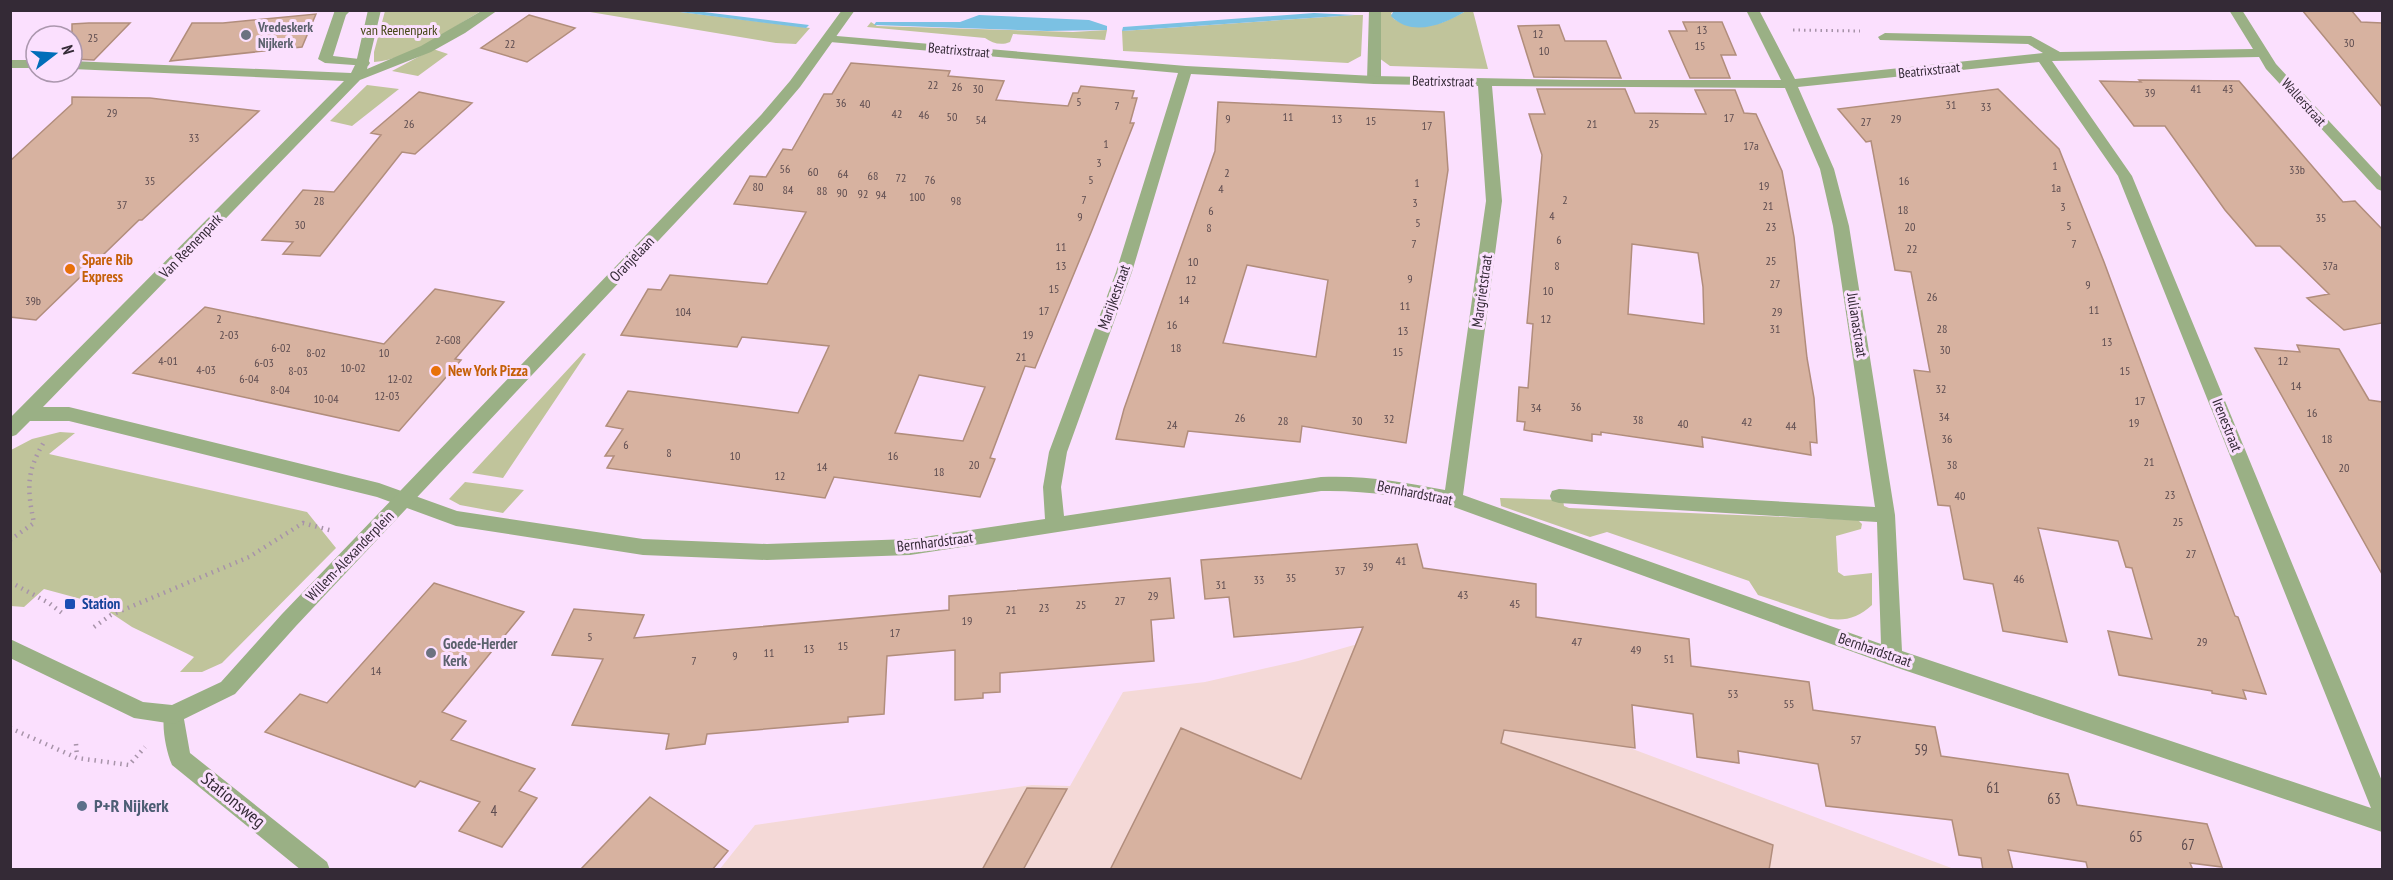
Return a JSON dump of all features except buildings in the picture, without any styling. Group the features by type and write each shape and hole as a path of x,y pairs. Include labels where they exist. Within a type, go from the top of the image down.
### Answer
{"street":[{"path":"345,10 340,13 325,59 359,70 375,10"},
{"name":"Van Reenenpark","path":"84,65 359,70 393,64 421,51 492,10"},
{"name":"Oranjelaan","path":"405,500 753,132 795,84 849,10"},
{"path":"1374,80 1375,10"},
{"name":"Julianastraat","path":"1752,10 1790,84 1827,169 1841,226 1886,515 1892,657"},
{"name":"Wallerstraat","path":"2235,10 2261,53 2382,186"},
{"name":"Beatrixstraat","path":"1885,37 2031,40 2050,57"},
{"name":"Beatrixstraat","path":"830,38 1186,70 1374,80 1485,82 1790,84 2050,57 2261,53"},
{"name":"Irenestraat","path":"2050,57 2125,176 2382,807"},
{"name":"Van Reenenpark","path":"26,414 359,70"},
{"name":"Marijkestraat","path":"1055,524 1052,487 1058,452 1124,272 1186,70"},
{"name":"Margrietstraat","path":"1453,499 1494,201 1485,82"},
{"path":"10,430 26,414"},
{"name":"Willem-Alexanderplein","path":"26,414 69,414 379,490 405,500 289,620 228,688 174,716"},
{"name":"Bernhardstraat","path":"405,500 456,518 643,547 714,551 806,552 910,547 1321,484 1379,485 1453,499 1892,657 2382,822"},
{"path":"1559,496 1886,515"},
{"path":"10,648 141,711 174,716"},
{"name":"Stationsweg","path":"174,716 180,758 319,870"}],"path":[{"path":"1762,30 1882,31 1885,37"},
{"path":"10,540 34,523 26,486 33,458 49,435 69,414"},
{"path":"94,627 111,615 249,557 303,523 339,532"},
{"path":"10,582 62,612"},
{"path":"10,728 77,758 129,765 174,716"},
{"path":"76,744 77,758"}],"shaded area":[{"path":"1354,645 1954,869 719,870 755,825 1032,785 1070,786 1123,692 1205,682 1298,661"}],"green space":[{"name":"van Reenenpark","path":"385,11 481,11 416,50 388,60 374,62 374,52"},
{"path":"584,11 672,11 810,28 796,44 776,43"},
{"path":"1466,11 1473,11 1488,69 1390,66 1379,58 1381,12 1393,12 1391,13 1394,19 1413,26 1431,26"},
{"path":"1363,15 1361,56 1348,63 1123,51 1122,31"},
{"path":"871,22 877,26 1073,32 1107,30 1105,40 1013,34 1010,42 1000,44 985,38 867,27"},
{"path":"433,49 448,54 418,76 392,71"},
{"path":"367,85 399,89 352,126 330,121"},
{"path":"583,353 586,354 503,478 472,473"},
{"path":"60,432 75,433 49,454 307,512 336,548 222,663 202,672 180,672 194,657 132,627 96,603 44,589 24,607 11,606 11,450 32,439"},
{"path":"465,482 524,490 503,513 460,505 449,499"},
{"path":"1500,498 1563,500 1564,506 1569,508 1858,520 1862,524 1861,529 1836,536 1838,572 1844,576 1872,573 1872,605 1852,617 1830,619 1758,595 1749,581 1607,532 1590,537 1501,506"}],"water":[{"path":"672,11 696,11 809,25 806,28"},
{"path":"1466,11 1439,24 1418,28 1399,23 1391,16 1393,12"},
{"path":"1314,13 1355,15 1122,31 1123,27"},
{"path":"979,15 1089,20 1107,26 1107,30 1047,31 874,25 876,22 960,22"}],"place":[{"name":"Vredeskerk Nijkerk","path":"246,35"},
{"name":"Spare Rib Express","path":"70,269"},
{"name":"New York Pizza","path":"436,371"},
{"name":"Station","path":"70,604"},
{"name":"Goede-Herder Kerk","path":"431,653"},
{"name":"P+R Nijkerk","path":"82,806"}]}
